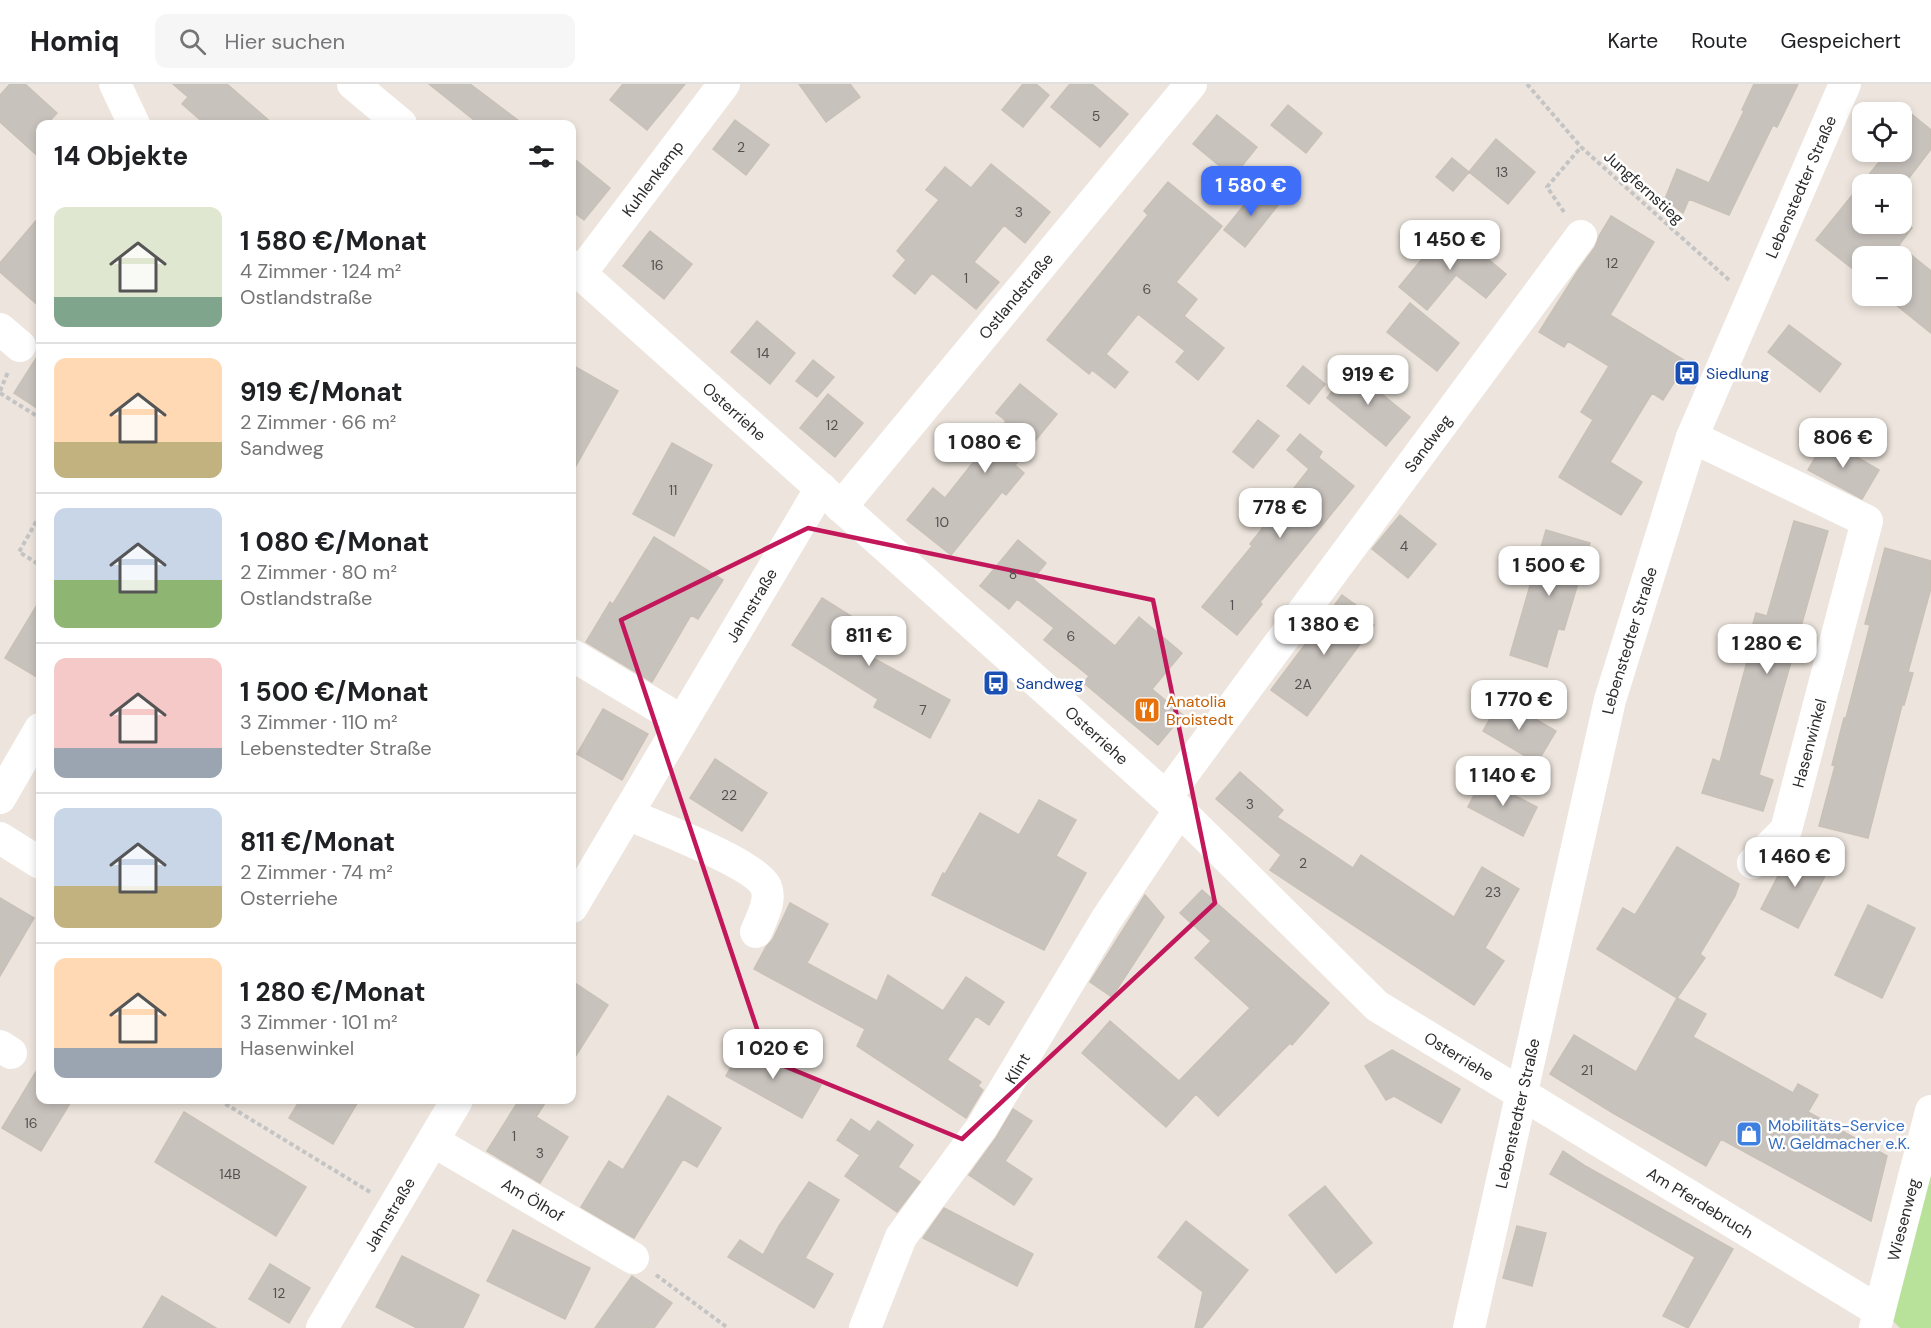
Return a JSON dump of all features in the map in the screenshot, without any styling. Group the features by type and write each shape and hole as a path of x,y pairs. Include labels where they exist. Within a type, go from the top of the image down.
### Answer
{"street":[{"path":"115,84 132,120"},
{"path":"353,84 396,120"},
{"name":"Kuhlenkamp","path":"576,270 724,84"},
{"name":"Ostlandstraße","path":"831,498 1191,84"},
{"name":"Lebenstedter Straße","path":"1469,1328 1610,700 1692,437 1845,84"},
{"name":"Sandweg","path":"1173,804 1581,236"},
{"name":"Osterriehe","path":"576,270 1173,804 1377,1006 1521,1095"},
{"name":"Hasenwinkel","path":"1692,437 1867,521 1786,830 1753,863"},
{"name":"Jahnstraße","path":"576,888 627,814 682,721 831,498"},
{"path":"576,657 682,721"},
{"path":"0,798 36,736"},
{"name":"Klint","path":"865,1328 901,1237 982,1127 1173,804"},
{"path":"627,814 723,856 758,878 766,888 767,903 756,932"},
{"path":"0,838 36,860"},
{"name":"Am Pferdebruch","path":"1521,1095 1877,1320"},
{"name":"Jahnstraße","path":"322,1328 455,1104"},
{"name":"Wiesenweg","path":"1877,1320 1931,1111"},
{"name":"Am Ölhof","path":"433,1141 633,1257"}],"path":[{"name":"Jungfernstieg","path":"1527,84 1581,147 1751,301"},
{"path":"1547,187 1581,147"},
{"path":"0,393 36,416"},
{"path":"36,522 19,552 36,563"},
{"path":"226,1104 394,1206"},
{"path":"633,1257 728,1328"}],"highlighted area":[{"path":"808,528 1153,600 1215,903 962,1139 767,1059 621,620"}],"green space":[{"path":"1931,1175 1931,1328 1900,1328 1891,1319"}],"building":[{"path":"10,84 25,84 57,113 51,120 36,120 36,154 0,122 0,95"},
{"path":"173,84 227,84 268,120 200,120 182,104 188,97"},
{"path":"429,84 470,84 518,120 474,120"},
{"path":"623,84 685,84 647,130 610,100"},
{"path":"799,84 850,84 860,97 826,122"},
{"path":"1023,84 1036,84 1049,95 1023,127 1002,110"},
{"path":"1070,84 1092,84 1128,114 1100,147 1051,107"},
{"path":"1754,84 1798,84 1777,127 1773,125 1729,215 1689,199 1683,213 1665,199 1677,169 1709,183 1744,111 1742,110"},
{"path":"1288,105 1322,133 1306,153 1271,125"},
{"path":"1912,114 1931,130 1931,149 1912,174 1869,174 1879,162 1912,162"},
{"path":"1217,115 1257,147 1233,177 1193,144"},
{"path":"735,120 769,145 746,175 713,149"},
{"path":"1496,139 1535,172 1508,204 1469,172"},
{"path":"1452,158 1469,172 1453,191 1436,177"},
{"path":"576,160 610,188 584,220 576,214"},
{"path":"991,164 1050,212 1025,243 1004,225 974,262 999,282 976,309 932,273 915,294 893,276 906,260 897,251 939,200 926,190 945,167 971,188"},
{"path":"1168,182 1222,226 1176,282 1197,299 1184,316 1224,348 1198,380 1176,362 1185,351 1138,314 1106,354 1128,372 1115,388 1092,370 1089,374 1047,340 1148,215 1144,211"},
{"path":"1258,188 1279,204 1245,247 1224,230"},
{"path":"1852,196 1852,234 1907,234 1900,246 1852,246 1852,268 1816,240"},
{"path":"1611,216 1654,242 1610,315 1687,362 1663,400 1652,393 1610,462 1642,482 1621,515 1559,477 1593,420 1581,412 1609,366 1568,341 1564,347 1539,332 1595,247"},
{"path":"36,221 36,304 0,272 0,263"},
{"path":"650,231 692,264 664,299 623,266"},
{"path":"1445,231 1467,249 1471,245 1506,274 1486,298 1456,275 1427,310 1399,287"},
{"path":"1912,256 1931,271 1931,333 1897,306 1912,306"},
{"path":"1410,303 1459,343 1437,371 1387,332"},
{"path":"757,321 795,353 770,384 731,352"},
{"path":"1789,325 1841,364 1820,392 1768,352"},
{"path":"36,358 36,407 14,393"},
{"path":"813,360 834,377 817,397 796,381"},
{"path":"1353,365 1370,379 1367,382 1410,417 1386,446 1327,398"},
{"path":"1303,366 1325,384 1309,404 1287,386"},
{"path":"576,367 618,391 576,466"},
{"path":"1020,384 1057,414 1015,465 1024,473 1006,495 1002,492 951,555 907,520 933,488 945,498 1006,421 996,413"},
{"path":"828,394 863,423 835,457 800,428"},
{"path":"1258,420 1279,436 1253,468 1233,452"},
{"path":"1300,434 1322,452 1319,457 1354,486 1260,602 1262,604 1237,635 1202,607 1252,546 1250,544 1309,469 1287,450"},
{"path":"1826,439 1879,470 1862,499 1808,470"},
{"path":"672,443 712,465 674,536 633,514"},
{"path":"1400,515 1436,544 1408,578 1372,549"},
{"path":"1794,521 1828,531 1759,775 1773,780 1763,811 1702,793 1713,759 1720,762 1751,647 1747,646 1756,613 1767,616"},
{"path":"1546,530 1590,543 1564,630 1558,629 1547,667 1510,655"},
{"path":"654,537 723,580 698,619 691,615 652,682 586,642 610,602 613,604"},
{"path":"1018,540 1046,563 1033,579 1115,646 1139,617 1182,653 1152,689 1183,715 1158,745 1084,683 1089,676 1044,640 1054,628 1017,599 1009,609 980,586"},
{"path":"1885,548 1931,561 1931,588 1908,672 1913,673 1904,705 1902,705 1868,838 1819,826 1835,766 1832,765 1870,625 1865,624"},
{"path":"1342,595 1367,613 1364,619 1374,625 1307,716 1271,690"},
{"path":"822,598 886,638 873,658 950,700 930,738 874,707 878,699 792,645"},
{"path":"36,607 36,677 5,658"},
{"path":"1501,699 1556,731 1537,763 1483,731"},
{"path":"603,709 648,734 622,780 577,754"},
{"path":"715,759 767,793 742,831 690,798"},
{"path":"1240,772 1283,810 1277,817 1353,868 1361,855 1454,917 1482,867 1519,889 1485,948 1504,961 1474,1005 1270,870 1281,855 1216,799"},
{"path":"1482,779 1537,807 1523,836 1468,807"},
{"path":"1039,800 1076,820 1056,856 1086,873 1044,950 932,895 980,813 1019,835"},
{"path":"1677,847 1739,884 1735,896 1700,954 1705,958 1677,998 1597,949 1623,908 1635,915"},
{"path":"1792,849 1829,868 1798,928 1761,909"},
{"path":"1202,890 1329,1003 1292,1045 1290,1043 1218,1116 1196,1094 1166,1127 1082,1053 1110,1021 1179,1081 1250,1008 1195,958 1211,941 1180,913"},
{"path":"1145,895 1164,917 1112,997 1090,982"},
{"path":"0,898 34,918 0,976"},
{"path":"790,903 828,924 807,963 877,1001 888,975 943,1011 966,977 1004,1002 989,1025 976,1016 947,1060 981,1082 978,1086 983,1090 966,1118 857,1046 865,1029 754,969 773,939"},
{"path":"1868,905 1915,928 1882,998 1835,975"},
{"path":"576,984 608,1005 576,1056"},
{"name":"Mobilitäts-Service W. Geldmacher e.K.","path":"1677,998 1706,1014 1693,1037 1793,1093 1798,1084 1818,1095 1808,1112 1887,1156 1871,1221 1721,1139 1706,1166 1550,1074 1574,1035 1636,1072"},
{"path":"745,1042 821,1085 802,1118 726,1076"},
{"path":"1392,1050 1460,1089 1441,1123 1394,1096 1386,1100 1365,1066"},
{"path":"36,1072 36,1104 70,1104 41,1151 2,1128"},
{"path":"668,1096 721,1128 697,1167 683,1159 634,1238 581,1207 609,1161 623,1170"},
{"path":"298,1104 357,1104 333,1144 289,1118"},
{"path":"516,1104 544,1104 536,1117 568,1137 540,1183 487,1151"},
{"path":"1013,1109 1032,1121 1005,1161 1032,1179 1014,1205 969,1175 996,1138"},
{"path":"184,1112 306,1187 276,1236 155,1162"},
{"path":"851,1119 870,1132 878,1121 913,1145 898,1167 920,1182 897,1212 845,1176 860,1155 837,1140"},
{"path":"1563,1151 1587,1167 1733,1249 1688,1328 1663,1316 1695,1257 1550,1174"},
{"path":"809,1182 839,1200 805,1258 833,1274 814,1308 728,1257 740,1240 763,1255 779,1226"},
{"path":"1325,1186 1372,1243 1336,1273 1289,1215"},
{"path":"944,1208 1033,1254 1017,1286 923,1238"},
{"path":"1186,1221 1248,1270 1202,1328 1195,1328 1203,1292 1158,1257"},
{"path":"1517,1226 1546,1233 1532,1286 1503,1278"},
{"path":"513,1230 590,1268 565,1319 487,1281"},
{"path":"402,1256 479,1295 463,1328 417,1328 376,1307"},
{"path":"270,1264 310,1288 289,1323 249,1299"},
{"path":"632,1276 672,1303 654,1328 595,1328"},
{"path":"162,1296 216,1328 143,1328"}],"place":[{"name":"Siedlung","path":"1687,373"},
{"name":"Sandweg","path":"996,683"},
{"name":"Anatolia Broistedt","path":"1147,710"},
{"name":"Mobilitäts-Service W. Geldmacher e.K.","path":"1749,1134"}]}
